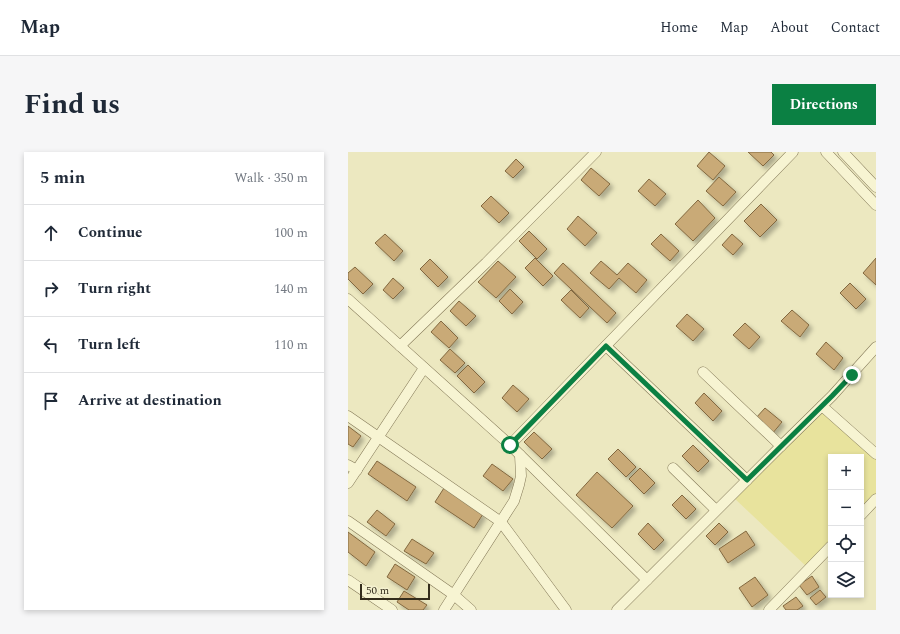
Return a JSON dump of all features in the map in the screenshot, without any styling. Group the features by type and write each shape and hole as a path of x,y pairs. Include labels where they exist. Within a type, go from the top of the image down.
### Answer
{"street":[{"path":"400,346 486,263 596,152"},
{"path":"510,445 793,152"},
{"path":"826,152 876,205"},
{"path":"844,152 876,186"},
{"path":"348,299 510,445 647,580"},
{"path":"606,346 747,480"},
{"path":"617,610 822,406 852,375 876,347"},
{"path":"348,483 352,468 379,437 424,368"},
{"path":"702,372 781,446"},
{"path":"822,406 876,454"},
{"path":"348,416 501,522 566,610"},
{"path":"444,610 514,501 519,485 520,455"},
{"path":"673,468 716,510"},
{"path":"864,512 876,499"},
{"path":"348,521 454,595 471,610"},
{"path":"769,610 828,549"},
{"path":"348,580 392,610"}],"sand":[{"path":"822,406 876,454 876,498 864,511 864,454 828,454 828,548 808,568 733,497"}],"building":[{"path":"709,152 725,166 713,180 697,166"},
{"path":"748,152 771,152 774,155 763,166"},
{"path":"516,159 524,167 513,178 505,171"},
{"path":"591,168 610,184 599,196 581,180"},
{"path":"719,177 736,192 723,206 706,191"},
{"path":"649,179 666,194 655,206 638,191"},
{"path":"491,196 509,213 499,223 481,206"},
{"path":"698,200 715,218 693,241 675,224"},
{"path":"761,204 777,220 760,237 744,221"},
{"path":"578,216 597,233 585,246 567,229"},
{"path":"529,231 547,249 537,259 519,241"},
{"path":"385,234 403,251 394,261 375,243"},
{"path":"661,234 679,251 670,261 651,244"},
{"path":"732,234 743,244 733,255 722,245"},
{"path":"535,258 553,276 543,286 525,268"},
{"path":"876,258 876,285 863,273"},
{"path":"430,259 448,277 438,287 420,269"},
{"path":"498,261 516,277 496,298 478,282"},
{"path":"601,261 617,275 628,263 647,280 636,293 619,278 609,289 590,273"},
{"path":"563,263 616,313 607,323 554,273"},
{"path":"355,267 373,284 363,294 348,279 348,273"},
{"path":"393,278 404,288 393,299 383,290"},
{"path":"850,283 866,299 856,309 840,293"},
{"path":"510,289 523,302 512,314 499,301"},
{"path":"571,290 589,308 580,318 561,300"},
{"path":"459,301 476,316 466,326 450,311"},
{"path":"792,310 809,325 800,337 781,321"},
{"path":"687,314 704,329 693,341 676,326"},
{"path":"441,321 458,338 449,348 431,332"},
{"path":"745,323 760,337 749,349 733,335"},
{"path":"826,342 843,358 834,370 816,354"},
{"path":"450,349 465,363 455,373 440,360"},
{"path":"468,365 485,382 474,393 457,376"},
{"path":"513,385 529,399 517,412 502,398"},
{"path":"704,393 722,411 713,421 695,403"},
{"path":"765,408 782,422 772,434 755,419"},
{"path":"348,426 361,436 353,447 348,444"},
{"path":"534,432 552,449 542,459 524,442"},
{"path":"693,445 709,461 698,472 682,456"},
{"path":"618,449 636,467 626,477 608,459"},
{"path":"377,461 416,487 407,501 368,474"},
{"path":"492,464 513,479 503,491 483,476"},
{"path":"640,468 655,483 644,494 629,479"},
{"path":"597,472 633,506 612,528 576,495"},
{"path":"444,488 483,514 474,528 435,502"},
{"path":"682,495 696,509 686,519 672,505"},
{"path":"377,510 395,524 386,536 367,522"},
{"path":"648,523 664,540 654,550 638,534"},
{"path":"719,523 728,532 715,545 706,536"},
{"path":"746,531 755,545 728,563 719,549"},
{"path":"348,532 375,552 366,566 348,552"},
{"path":"412,539 434,553 426,564 404,551"},
{"path":"395,564 415,577 407,590 387,577"},
{"path":"812,576 819,587 807,595 799,585"},
{"path":"755,577 768,595 752,607 739,588"},
{"path":"820,590 826,597 816,605 810,598"},
{"path":"404,591 427,605 423,610 409,610 397,602"},
{"path":"796,597 803,606 797,610 786,610 783,606"}],"route":[{"path":"510,445 606,346 747,480 852,375"}]}
